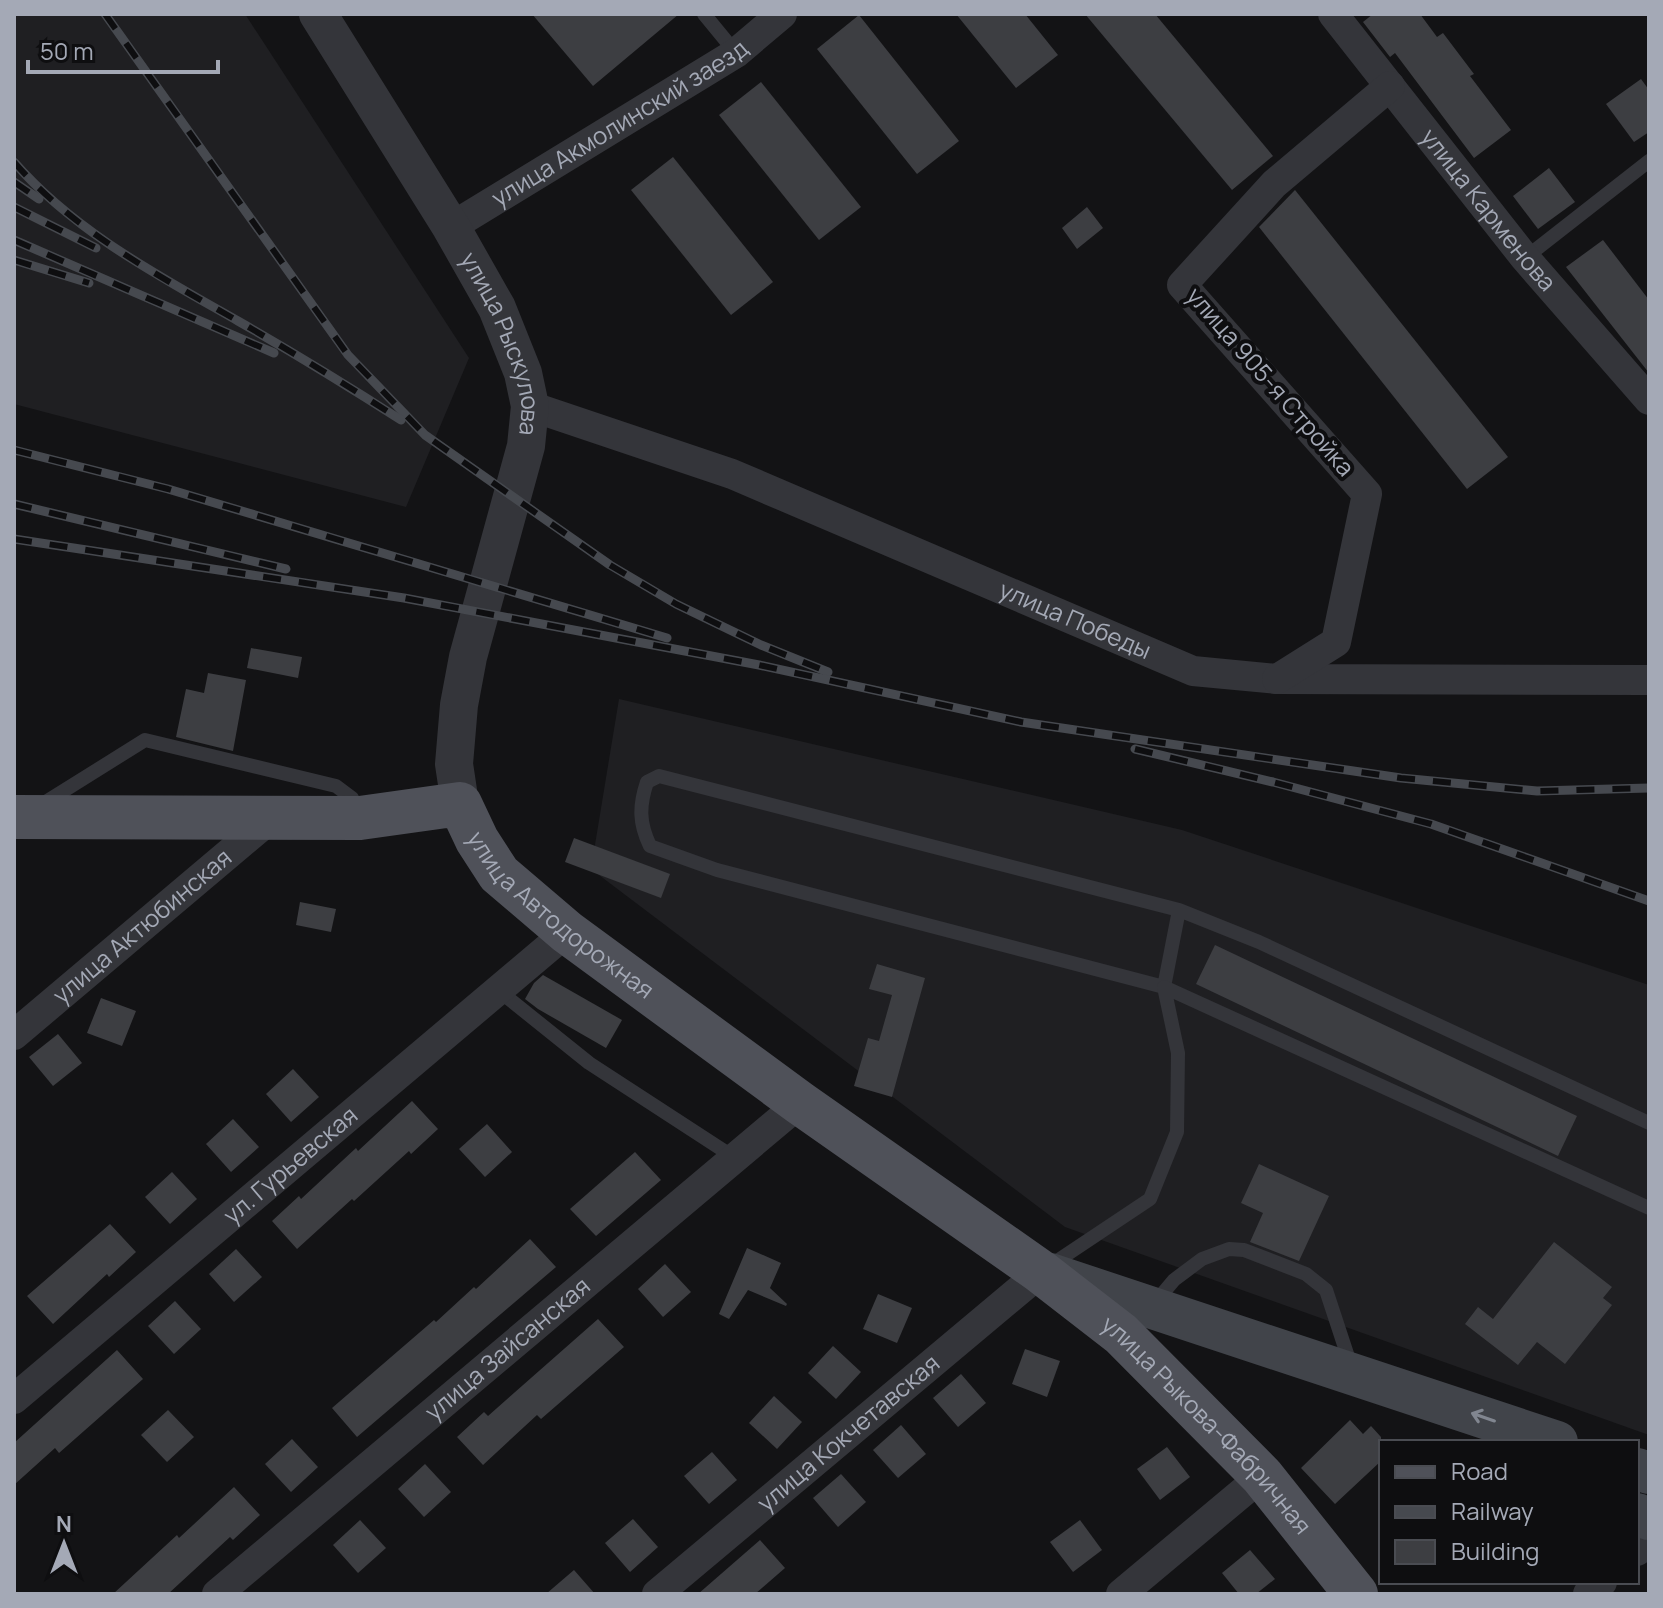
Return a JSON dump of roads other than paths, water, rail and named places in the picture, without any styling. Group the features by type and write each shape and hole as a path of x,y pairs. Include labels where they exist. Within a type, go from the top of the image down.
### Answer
{"main road":[{"name":"улица Автодорожная","path":"18,817 360,818 460,804 477,840 499,874 567,932 800,1103 1041,1272"},
{"path":"1041,1272 1551,1440"},
{"name":"улица Рыкова-Фабричная","path":"1041,1272 1121,1334 1262,1476 1356,1594"},
{"path":"1260,1346 1302,1373 1462,1440"}],"street":[{"name":"улица Акмолинский заезд","path":"451,227 736,53 782,14"},
{"name":"улица Карменова","path":"1333,14 1525,258 1649,400"},
{"name":"улица Рыскулова","path":"328,18 497,308 523,373 530,406 526,446 468,657 459,705 454,764 460,804"},
{"name":"улица 905-я Стройка","path":"1277,679 1336,642 1367,494 1182,285 1274,184 1390,86"},
{"name":"улица Победы","path":"530,406 732,474 1193,671 1277,679 1649,680"},
{"name":"улица Актюбинская","path":"14,1035 271,818"},
{"name":"ул. Гурьевская","path":"14,1399 567,932"},
{"name":"улица Зайсанская","path":"217,1594 800,1103"},
{"name":"улица Кокчетавская","path":"657,1594 1041,1272"},
{"path":"1121,1594 1262,1476"}],"lane":[{"path":"704,14 736,53"},
{"path":"1525,258 1649,161"},
{"path":"18,817 145,740 336,786 352,798 360,818"},
{"path":"1649,1123 1259,942 1179,910 659,776 647,782 642,795 642,828 650,846 717,870 1164,987 1649,1208"},
{"path":"1041,1272 1150,1199 1177,1132 1178,1053 1164,987 1179,910"},
{"path":"498,990 589,1063 735,1158"},
{"path":"1150,1308 1174,1280 1202,1259 1229,1249 1244,1250 1306,1274 1326,1290 1352,1373"}],"railway":[{"path":"105,14 348,355 425,435 610,565 676,604 761,645 828,672"},
{"path":"14,162 64,210 119,251 401,420"},
{"path":"14,182 39,199"},
{"path":"14,207 96,248"},
{"path":"14,240 274,353"},
{"path":"14,260 89,283"},
{"path":"14,450 168,489 667,638"},
{"path":"14,504 286,569"},
{"path":"14,539 404,598 759,665 1021,722 1401,778 1537,791 1649,788"},
{"path":"1135,749 1431,824 1649,901"}]}
